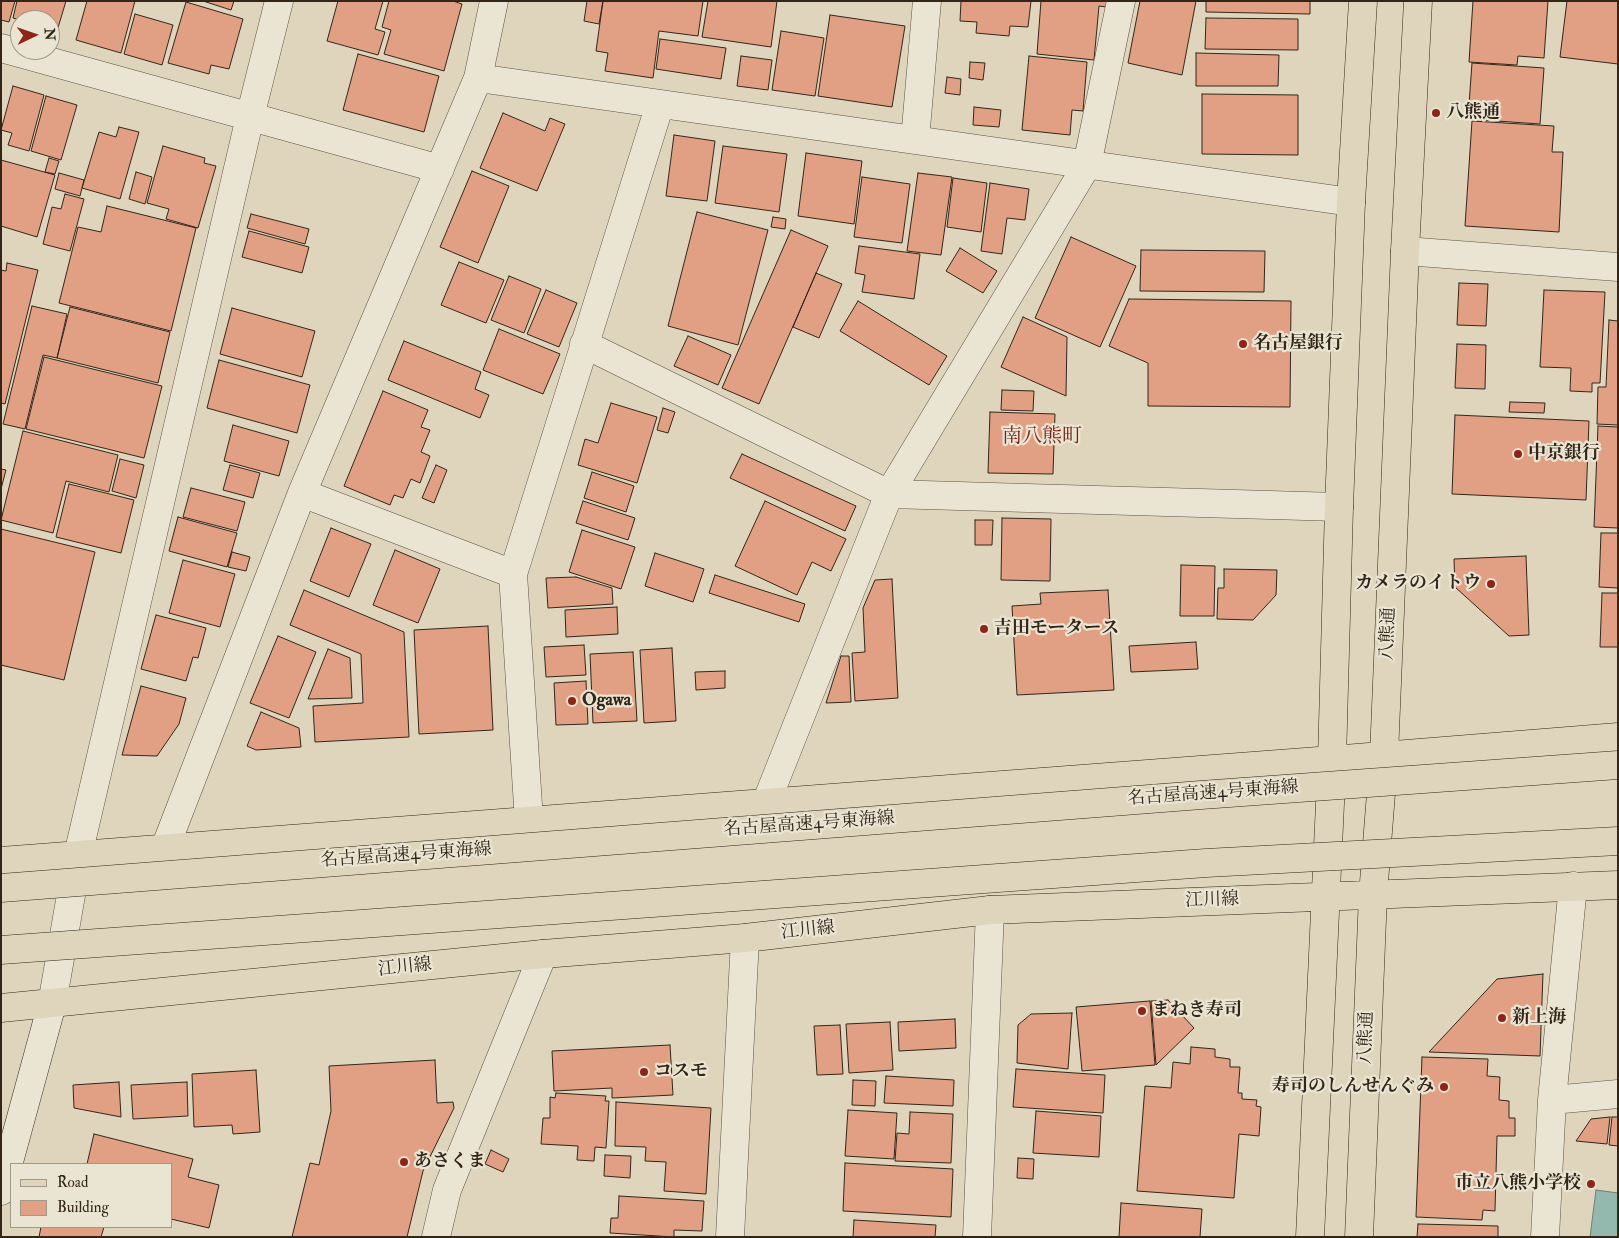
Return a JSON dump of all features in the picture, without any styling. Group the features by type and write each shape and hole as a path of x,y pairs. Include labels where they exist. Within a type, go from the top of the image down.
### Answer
{"main road":[{"path":"1310,1237 1324,897 1332,760 1338,507 1351,202 1363,1"},
{"name":"八熊通","path":"1359,1237 1373,895 1384,755 1405,252 1418,1"},
{"path":"1,861 1618,737"},
{"name":"名古屋高速4号東海線","path":"1,888 1191,795 1618,765"},
{"path":"1,950 1206,863 1618,841"},
{"name":"江川線","path":"1,1008 543,954 746,938 990,910 1618,885"}],"street":[{"path":"1,1191 52,1004 78,855 278,1"},
{"path":"165,848 302,493 478,78 494,1"},
{"path":"915,140 927,1"},
{"path":"766,802 889,494 1088,165 1121,1"},
{"path":"1,48 440,169"},
{"path":"478,78 1351,202"},
{"path":"529,821 513,574 660,104"},
{"path":"1405,252 1618,267"},
{"path":"584,344 889,494 1338,507"},
{"path":"302,493 513,574"},
{"path":"1546,1237 1552,1100 1573,886"},
{"path":"976,1237 990,910"},
{"path":"730,1237 746,938"},
{"path":"436,1237 447,1190 543,954"},
{"path":"1552,1100 1618,1094"}],"water":[{"path":"1596,1190 1618,1193 1618,1237 1590,1237"}],"building":[{"path":"1,1 15,1 12,10 10,10 9,22 1,20"},
{"path":"17,1 66,1 60,21 60,10 15,10"},
{"path":"87,1 135,1 121,53 76,40"},
{"path":"203,1 234,1 231,10"},
{"path":"338,1 383,1 375,29 385,32 378,55 327,41"},
{"path":"389,1 453,1 462,4 444,71 384,54 391,30 382,27"},
{"path":"587,1 603,1 599,24 584,21"},
{"path":"603,1 703,1 698,36 659,31 653,78 605,71 608,53 596,51"},
{"path":"708,1 777,1 771,47 702,37"},
{"path":"961,1 1031,1 1028,27 1010,26 1009,36 976,33 977,22 960,21"},
{"path":"1041,1 1107,1 1106,7 1099,6 1094,60 1037,54"},
{"path":"1140,1 1196,1 1182,75 1128,63"},
{"path":"1206,1 1310,1 1310,14 1206,12"},
{"path":"1473,1 1548,1 1544,58 1518,56 1517,65 1469,62"},
{"path":"1567,1 1618,1 1618,64 1560,57"},
{"path":"186,2 243,19 229,69 211,65 209,74 168,63"},
{"path":"135,14 173,25 162,65 124,54"},
{"path":"830,15 905,26 892,107 818,96"},
{"path":"1206,18 1298,19 1298,50 1205,49"},
{"path":"781,31 824,38 815,96 772,90"},
{"path":"660,39 726,48 721,79 656,69"},
{"path":"1196,53 1279,55 1278,86 1196,86"},
{"path":"358,54 439,76 424,132 343,110"},
{"path":"741,56 772,60 768,90 737,86"},
{"path":"1029,56 1087,62 1083,111 1072,110 1070,135 1022,130"},
{"path":"970,62 985,63 983,80 969,78"},
{"path":"1472,63 1544,68 1540,124 1468,119"},
{"path":"947,77 961,79 960,95 945,93"},
{"path":"13,86 44,95 29,151 8,145 12,133 1,130"},
{"path":"1202,94 1298,95 1298,155 1202,154"},
{"path":"46,96 77,105 61,160 31,151"},
{"path":"974,107 1001,110 999,127 973,125"},
{"path":"503,113 545,131 550,118 565,124 537,191 480,168"},
{"path":"1472,121 1554,126 1552,152 1563,152 1559,232 1465,226"},
{"path":"119,127 139,132 120,199 82,188 99,132 116,137"},
{"path":"674,135 715,141 707,201 666,196"},
{"path":"163,146 205,158 204,163 216,166 198,228 166,219 169,209 147,203"},
{"path":"723,146 787,154 779,212 715,203"},
{"path":"806,153 862,161 854,224 798,216"},
{"path":"49,158 59,161 55,174 45,172"},
{"path":"1,160 55,175 37,237 1,226"},
{"path":"472,171 509,186 478,263 440,247"},
{"path":"136,172 152,177 145,204 129,199"},
{"path":"59,173 84,180 80,196 55,189"},
{"path":"918,173 952,177 941,255 907,251"},
{"path":"862,177 910,184 902,243 854,237"},
{"path":"953,178 987,183 981,232 947,227"},
{"path":"990,183 1029,189 1025,220 1007,218 1002,254 981,251"},
{"path":"65,194 84,199 70,251 43,244 52,207 61,209"},
{"path":"107,206 196,228 171,331 59,303 78,227 101,232"},
{"path":"697,212 768,230 738,345 668,326"},
{"path":"251,214 309,229 305,244 247,228"},
{"path":"773,217 786,219 785,229 771,227"},
{"path":"791,230 828,246 759,404 722,388"},
{"path":"249,231 309,247 302,273 242,257"},
{"path":"1071,237 1136,266 1100,347 1035,318"},
{"path":"859,246 920,254 914,299 862,292 865,275 855,273"},
{"path":"960,248 997,271 983,293 946,271"},
{"path":"1141,250 1265,251 1264,292 1140,291"},
{"path":"459,262 504,280 486,323 441,305"},
{"path":"7,263 38,270 5,404 1,403 1,270 6,271"},
{"path":"816,273 842,284 819,338 793,327"},
{"path":"509,276 541,289 524,333 491,320"},
{"path":"1459,283 1488,284 1486,326 1457,325"},
{"path":"546,290 577,303 559,347 527,334"},
{"path":"1544,290 1605,292 1600,383 1592,383 1592,392 1570,391 1571,368 1540,367"},
{"path":"1129,299 1291,301 1290,407 1148,406 1148,363 1109,346"},
{"path":"858,301 947,356 929,385 840,331"},
{"path":"32,306 67,314 57,358 43,355 25,429 3,424"},
{"path":"70,307 170,332 158,383 57,358"},
{"path":"232,308 315,331 302,377 220,354"},
{"path":"1023,317 1067,337 1066,396 1001,367"},
{"path":"1609,320 1618,321 1618,425 1597,424 1598,387 1606,387"},
{"path":"499,329 560,354 543,394 483,370"},
{"path":"688,336 731,355 718,385 674,366"},
{"path":"404,341 481,372 475,389 489,395 480,418 388,380"},
{"path":"1457,344 1486,345 1485,389 1455,388"},
{"path":"44,357 162,386 144,458 26,429"},
{"path":"219,360 310,385 297,433 207,408"},
{"path":"1002,390 1034,391 1033,411 1001,410"},
{"path":"383,391 428,410 421,427 430,430 421,452 430,456 420,483 411,479 403,498 394,495 390,505 344,486"},
{"path":"1510,402 1545,403 1544,413 1509,412"},
{"path":"611,403 657,417 637,483 578,465 585,439 598,443"},
{"path":"663,408 675,412 668,433 657,430"},
{"path":"990,412 1055,414 1053,474 988,473"},
{"path":"1455,415 1589,421 1586,500 1452,494"},
{"path":"233,425 289,441 279,476 224,461"},
{"path":"1598,426 1618,427 1618,528 1594,527"},
{"path":"23,431 118,455 109,492 66,481 53,533 1,520"},
{"path":"742,454 856,506 845,531 730,478"},
{"path":"120,459 144,465 136,498 112,491"},
{"path":"230,465 260,473 253,498 223,490"},
{"path":"436,465 447,470 434,503 422,498"},
{"path":"1,469 6,470 1,489"},
{"path":"592,472 634,486 626,512 584,498"},
{"path":"69,484 134,500 121,553 56,537"},
{"path":"191,488 245,502 237,531 183,517"},
{"path":"583,501 635,518 628,540 576,523"},
{"path":"765,501 846,539 831,571 812,562 797,595 735,566"},
{"path":"178,517 237,533 227,567 169,551"},
{"path":"1002,518 1051,519 1050,581 1001,580"},
{"path":"975,520 993,520 992,545 975,545"},
{"path":"331,528 371,544 349,597 310,581"},
{"path":"1,529 95,552 64,680 1,665"},
{"path":"582,530 635,547 621,589 569,572"},
{"path":"1601,533 1618,533 1618,588 1599,587"},
{"path":"395,550 440,569 418,623 373,605"},
{"path":"232,552 250,557 246,571 228,567"},
{"path":"655,553 704,569 693,602 645,586"},
{"path":"1526,556 1529,635 1509,636 1455,587 1454,559"},
{"path":"183,560 235,574 220,627 169,613"},
{"path":"1181,565 1215,566 1214,616 1180,616"},
{"path":"1224,569 1277,570 1276,595 1253,620 1217,619 1218,588 1224,588"},
{"path":"715,575 805,604 799,622 709,593"},
{"path":"576,577 612,588 613,604 548,608 546,578"},
{"path":"892,579 898,698 855,701 852,653 865,652 863,608 875,580"},
{"path":"304,590 404,632 409,737 315,742 313,706 363,703 361,654 290,625"},
{"path":"1108,590 1114,690 1017,695 1012,606 1041,604 1040,593"},
{"path":"1602,593 1618,593 1618,647 1600,647"},
{"path":"617,607 618,634 566,637 565,610"},
{"path":"156,615 206,628 198,658 193,657 186,681 141,669"},
{"path":"488,626 493,730 419,734 414,630"},
{"path":"278,636 316,652 289,718 250,703"},
{"path":"1196,642 1198,669 1131,672 1129,646"},
{"path":"584,645 586,675 546,677 544,647"},
{"path":"672,648 676,721 644,723 640,650"},
{"path":"328,649 350,658 352,698 308,699"},
{"path":"633,652 637,721 593,723 590,654"},
{"path":"841,656 849,656 851,702 826,703"},
{"path":"725,671 725,688 696,690 695,672"},
{"path":"586,681 588,724 556,725 554,683"},
{"path":"141,686 186,698 179,724 157,756 122,755"},
{"path":"261,712 299,728 301,747 256,750 247,746"},
{"path":"1543,974 1540,1056 1429,1052 1497,979"},
{"path":"1168,1000 1194,1028 1156,1065 1151,1001"},
{"path":"1150,1001 1155,1065 1082,1071 1076,1007"},
{"path":"1072,1013 1068,1069 1017,1063 1018,1025 1031,1014"},
{"path":"955,1019 956,1048 899,1051 898,1022"},
{"path":"890,1022 893,1070 849,1073 846,1024"},
{"path":"840,1025 843,1074 817,1075 814,1026"},
{"path":"670,1045 673,1095 612,1098 612,1088 554,1091 552,1051"},
{"path":"1191,1047 1215,1049 1215,1057 1230,1059 1230,1067 1240,1067 1238,1093 1242,1093 1242,1099 1257,1100 1256,1106 1261,1107 1259,1136 1239,1134 1234,1198 1137,1191 1145,1086 1171,1088 1173,1062 1190,1064"},
{"path":"1422,1057 1488,1059 1487,1076 1500,1077 1499,1100 1509,1101 1509,1118 1515,1118 1515,1136 1497,1136 1495,1211 1483,1210 1482,1220 1416,1217"},
{"path":"435,1060 437,1103 453,1102 454,1108 423,1171 407,1237 292,1237 310,1163 319,1165 331,1111 329,1066"},
{"path":"1016,1069 1105,1075 1103,1113 1013,1107"},
{"path":"256,1070 260,1132 233,1134 232,1125 194,1127 192,1074"},
{"path":"886,1076 954,1080 953,1106 884,1103"},
{"path":"853,1080 876,1081 875,1106 852,1105"},
{"path":"119,1082 121,1117 74,1108 73,1085"},
{"path":"187,1082 188,1116 133,1119 131,1085"},
{"path":"556,1093 606,1096 605,1101 609,1101 606,1148 595,1147 594,1161 577,1160 578,1146 541,1144 543,1118 550,1118 550,1097 555,1098"},
{"path":"616,1102 711,1108 706,1194 664,1191 666,1162 645,1161 646,1147 615,1146"},
{"path":"848,1110 897,1113 894,1159 845,1156"},
{"path":"1036,1111 1101,1116 1099,1157 1033,1153"},
{"path":"910,1112 953,1114 951,1163 895,1161 897,1133 909,1134"},
{"path":"1610,1117 1607,1144 1576,1141 1591,1119"},
{"path":"1612,1117 1618,1117 1618,1146 1609,1145"},
{"path":"94,1134 193,1159 188,1177 219,1185 209,1228 172,1219 172,1163 87,1163"},
{"path":"491,1150 509,1159 503,1172 485,1164"},
{"path":"605,1155 631,1156 630,1178 604,1176"},
{"path":"1018,1158 1034,1159 1033,1179 1017,1178"},
{"path":"845,1163 953,1169 951,1217 843,1211"},
{"path":"619,1196 704,1201 702,1231 674,1230 674,1237 610,1233 611,1218 618,1218"},
{"path":"1121,1203 1202,1209 1200,1237 1119,1237"},
{"path":"854,1220 936,1225 935,1237 853,1237"},
{"path":"1418,1224 1498,1226 1498,1237 1417,1237"},
{"path":"41,1228 104,1228 101,1237 39,1237"}],"place":[{"name":"八熊通","path":"1436,113"},
{"name":"名古屋銀行","path":"1243,344"},
{"name":"中京銀行","path":"1518,454"},
{"name":"カメラのイトウ","path":"1491,584"},
{"name":"吉田モータース","path":"984,629"},
{"name":"Ogawa","path":"572,701"},
{"name":"まねき寿司","path":"1142,1011"},
{"name":"新上海","path":"1502,1018"},
{"name":"コスモ","path":"644,1072"},
{"name":"寿司のしんせんぐみ","path":"1444,1087"},
{"name":"あさくま","path":"404,1162"},
{"name":"市立八熊小学校","path":"1591,1184"}],"district":[{"name":"南八熊町","path":"1042,438"}]}
